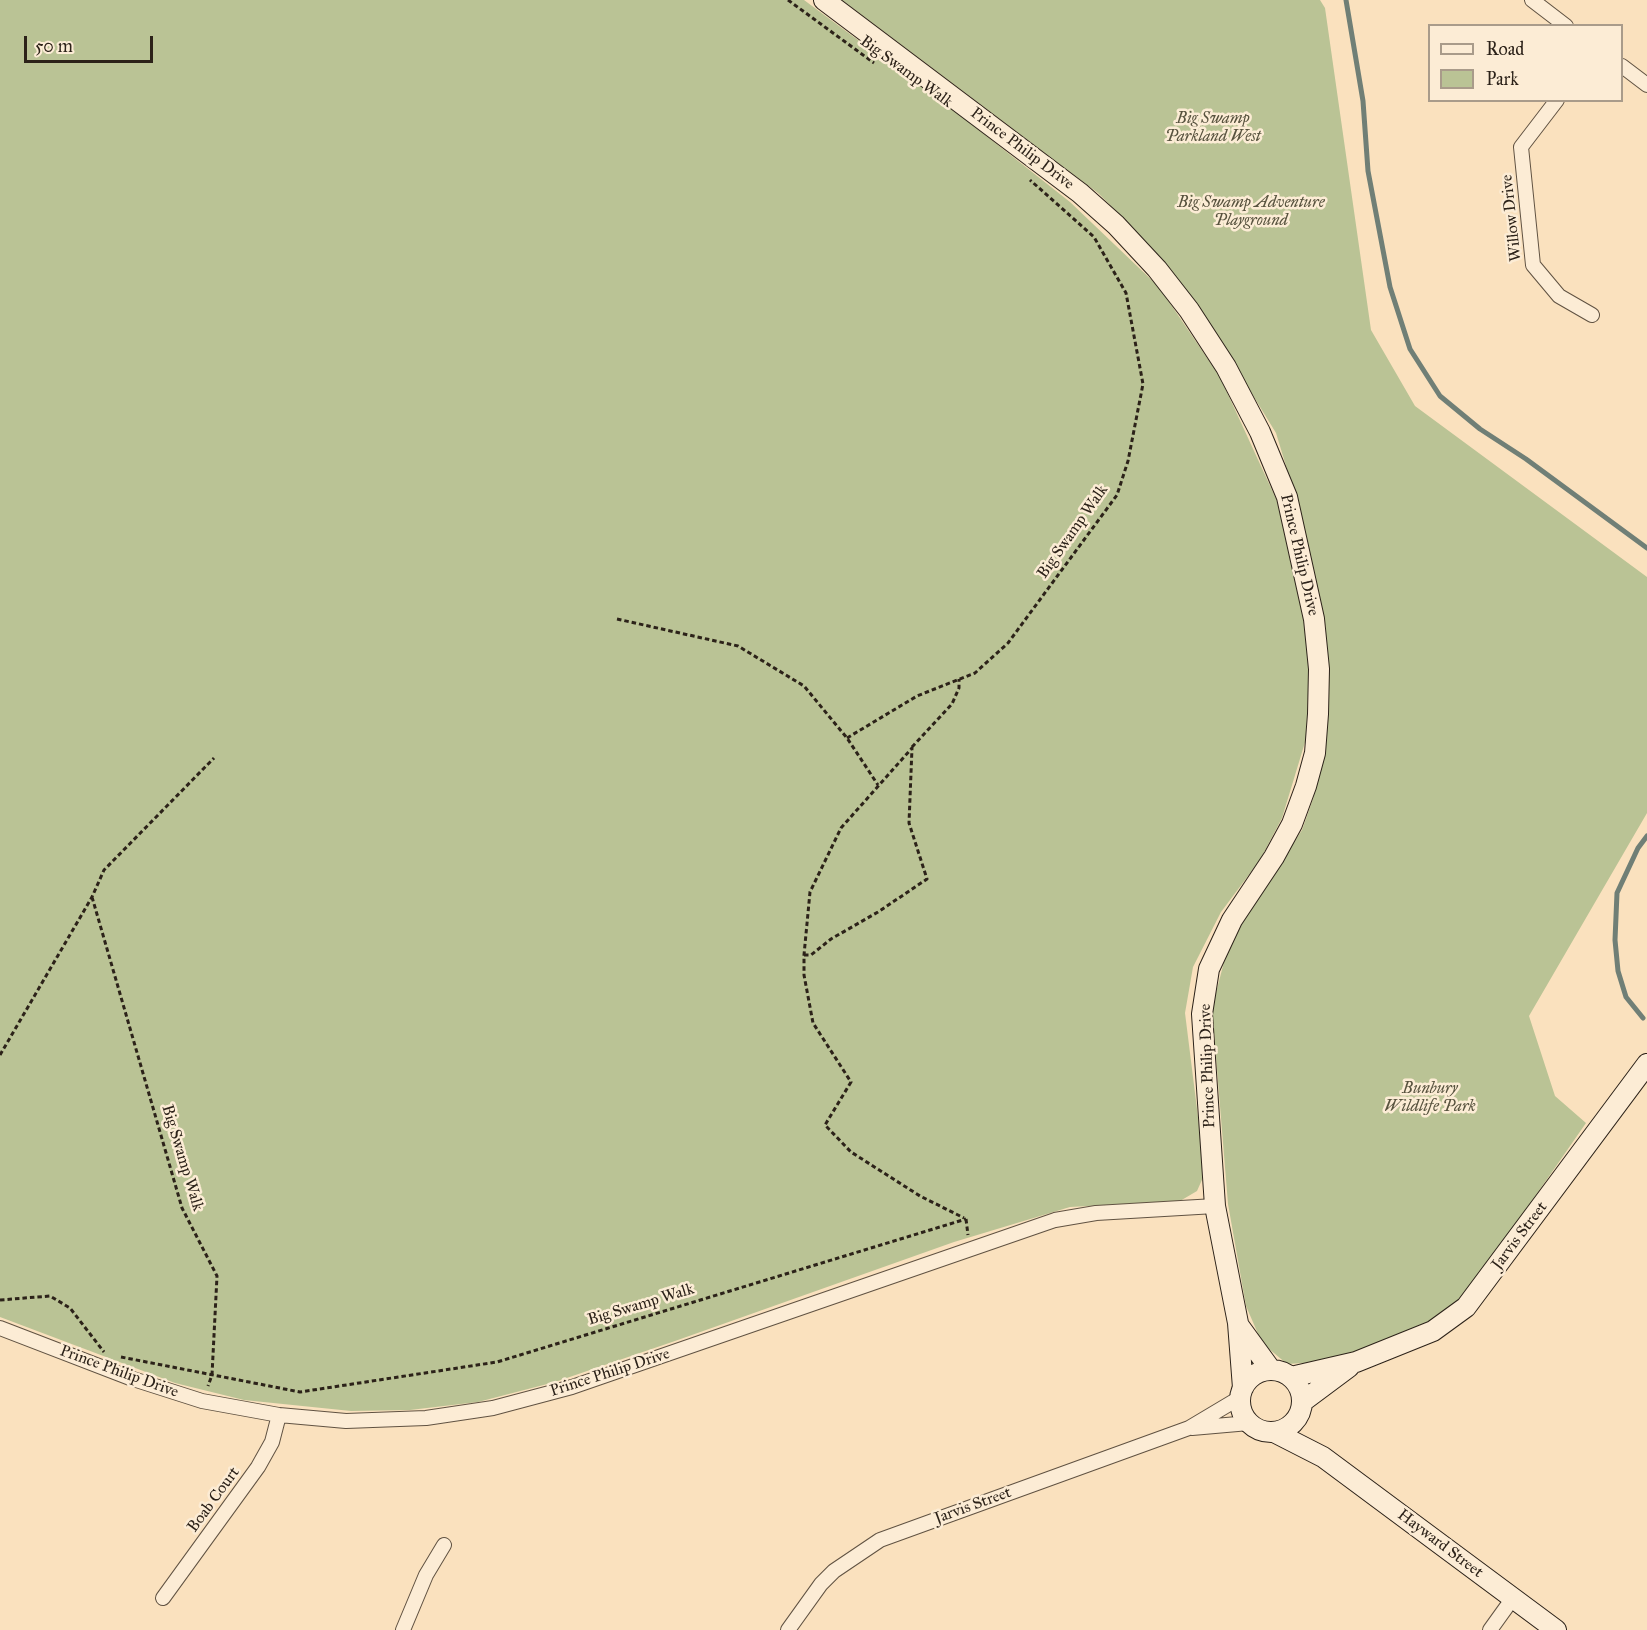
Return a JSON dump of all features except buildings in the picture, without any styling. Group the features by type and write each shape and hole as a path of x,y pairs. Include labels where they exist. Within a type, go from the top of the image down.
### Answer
{"street":[{"name":"Prince Philip Drive","path":"824,0 1080,193 1116,225 1157,269 1189,310 1226,367 1260,432 1287,497 1314,619 1319,669 1315,753 1292,824 1274,857 1232,920 1209,969 1202,1014 1215,1206 1238,1323 1242,1392"},
{"path":"1532,0 1563,24"},
{"path":"1623,67 1647,85"},
{"name":"Willow Drive","path":"1555,102 1521,147 1533,265 1559,296 1592,315"},
{"name":"Jarvis Street","path":"1291,1377 1356,1362 1433,1331 1466,1307 1647,1064"},
{"name":"Prince Philip Drive","path":"0,1328 130,1378 202,1401 279,1415 358,1421 426,1419 493,1408 572,1387 1055,1220 1096,1213 1215,1206"},
{"name":"Prince Philip Drive","path":"1238,1323 1271,1370"},
{"name":"Jarvis Street","path":"1300,1410 1356,1362"},
{"path":"1271,1370 1282,1372 1297,1384 1300,1410 1292,1425 1274,1432 1257,1429 1249,1423 1241,1406 1242,1392 1255,1375 1271,1370"},
{"name":"Jarvis Street","path":"788,1630 821,1584 834,1571 880,1540 1189,1428 1242,1392"},
{"name":"Hayward Street","path":"1300,1410 1323,1457"},
{"name":"Boab Court","path":"163,1598 258,1467 272,1442 279,1415"},
{"name":"Jarvis Street","path":"1189,1428 1249,1423"},
{"name":"Hayward Street","path":"1274,1432 1323,1457 1556,1630"},
{"path":"403,1630 426,1575 444,1545"},
{"path":"1490,1630 1513,1598"}],"path":[{"name":"Big Swamp Walk","path":"788,0 874,63"},
{"name":"Big Swamp Walk","path":"847,738 917,696 975,673 1008,644 1117,495 1128,460 1143,384 1126,293 1094,237 1025,176"},
{"path":"617,619 738,646 804,686 847,738 878,785"},
{"name":"Big Swamp Walk","path":"92,897 182,1208 217,1276 212,1375 300,1392 497,1362 966,1219 920,1196 851,1152 825,1125 851,1082 813,1023 804,975 810,892 841,828 952,704 959,688 959,679"},
{"path":"804,955 811,955 831,939 878,912 927,879 909,823 912,748"},
{"path":"0,1055 92,897 104,870 214,758"},
{"path":"0,1300 50,1296 70,1308 106,1354"},
{"path":"116,1356 212,1375"}],"green space":[{"path":"0,0 804,0 970,123 1070,202 1159,287 1220,377 1277,501 1310,649 1306,739 1282,818 1260,860 1221,912 1193,967 1185,1013 1205,1173 1197,1191 1180,1201 1070,1207 954,1242 555,1382 478,1402 410,1410 351,1411 244,1400 175,1383 0,1317"},
{"path":"842,0 1320,0 1325,8 1371,330 1415,406 1647,577 1647,813 1529,1016 1555,1096 1586,1123 1468,1293 1444,1316 1352,1353 1320,1362 1287,1364 1262,1343 1246,1306 1228,1204 1212,1008 1224,962 1239,926 1302,830 1313,799 1326,738 1326,629 1300,512 1276,433 1205,317 1126,221 1098,193"}],"waterway":[{"path":"1346,0 1363,101 1368,171 1390,287 1410,349 1440,396 1480,429 1526,459 1647,548"},
{"path":"1643,1018 1626,997 1618,971 1615,940 1617,893 1638,848 1647,836"}],"park label":[{"name":"Big Swamp Parkland West","path":"1213,128"},
{"name":"Big Swamp Adventure Playground","path":"1251,212"},
{"name":"Bunbury Wildlife Park","path":"1430,1098"}]}
